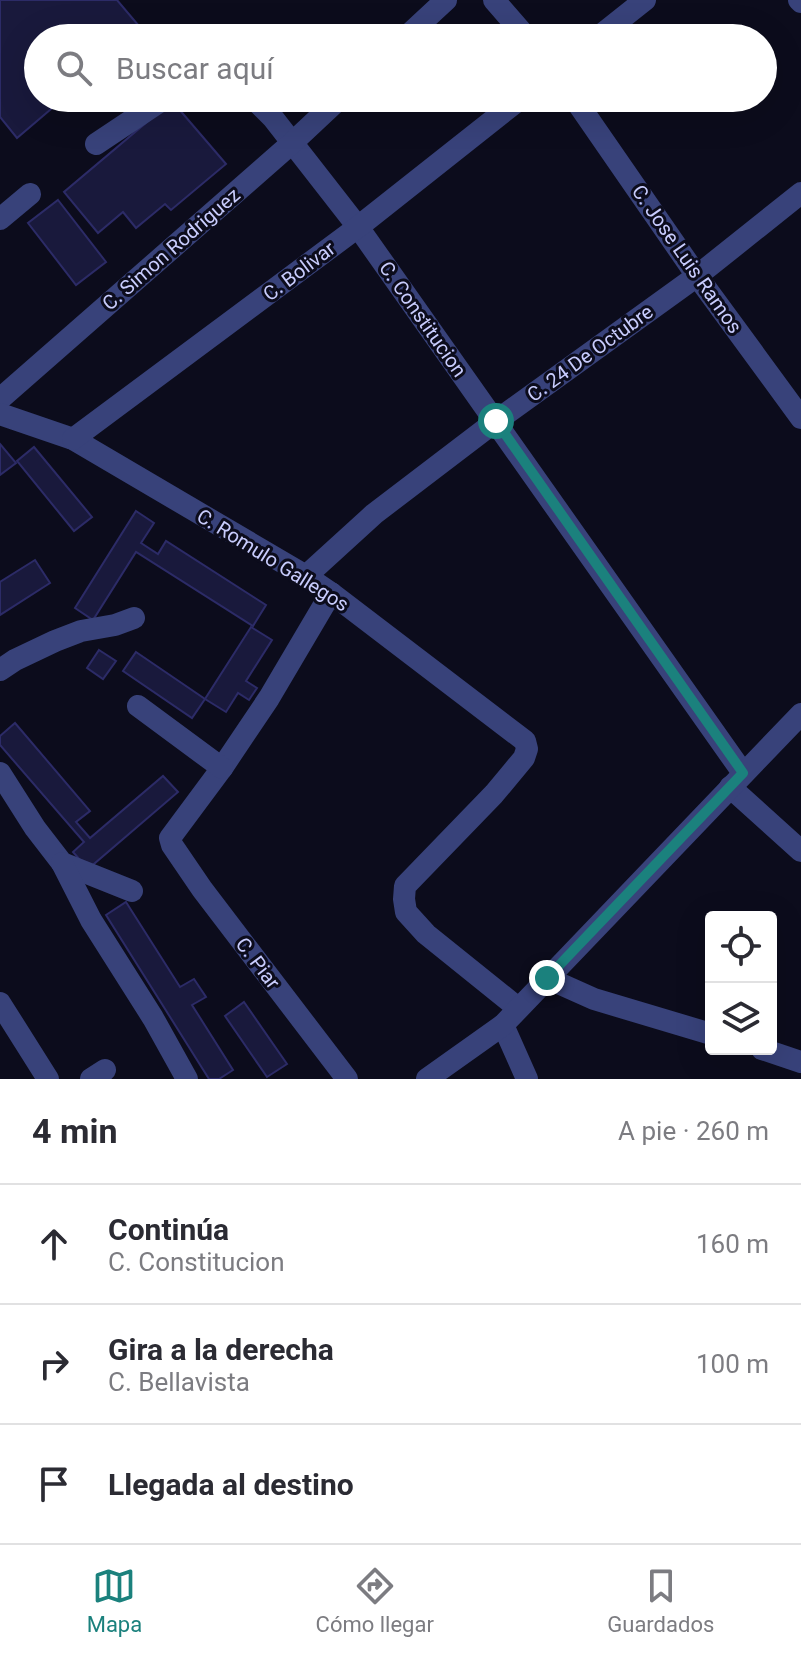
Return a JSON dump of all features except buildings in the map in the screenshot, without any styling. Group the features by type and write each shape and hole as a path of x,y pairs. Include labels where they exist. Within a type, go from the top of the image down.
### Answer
{"street":[{"path":"420,24 446,0"},
{"path":"494,0 515,24"},
{"path":"615,24 645,0"},
{"path":"96,144 144,112"},
{"name":"C. Constitucion","path":"267,112 358,227 496,421 737,780 801,851"},
{"name":"C. Simon Rodriguez","path":"0,399 325,112"},
{"name":"C. Bolivar","path":"73,439 358,227 503,112"},
{"name":"C. Jose Luis Ramos","path":"584,112 697,276 801,418"},
{"name":"C. 24 De Octubre","path":"306,576 374,514 496,421 697,276 801,193"},
{"path":"0,219 30,194"},
{"name":"C. Romulo Gallegos","path":"0,414 73,439 306,576 525,741 527,749 524,758 494,794 405,886 404,899 406,912 426,934 518,1008"},
{"path":"138,706 222,768 269,698 331,593"},
{"path":"0,670 55,641 134,618"},
{"path":"427,1079 503,1025 801,714"},
{"name":"C. Piar","path":"222,768 170,838 172,845 347,1079"},
{"path":"0,773 62,863 91,920 153,1018 187,1079"},
{"path":"62,863 132,891"},
{"path":"547,978 594,999 705,1032"},
{"path":"0,1003 48,1079"},
{"path":"503,1025 527,1079"},
{"path":"777,1054 801,1062"}],"route":[{"path":"496,421 743,773 547,978"}]}
